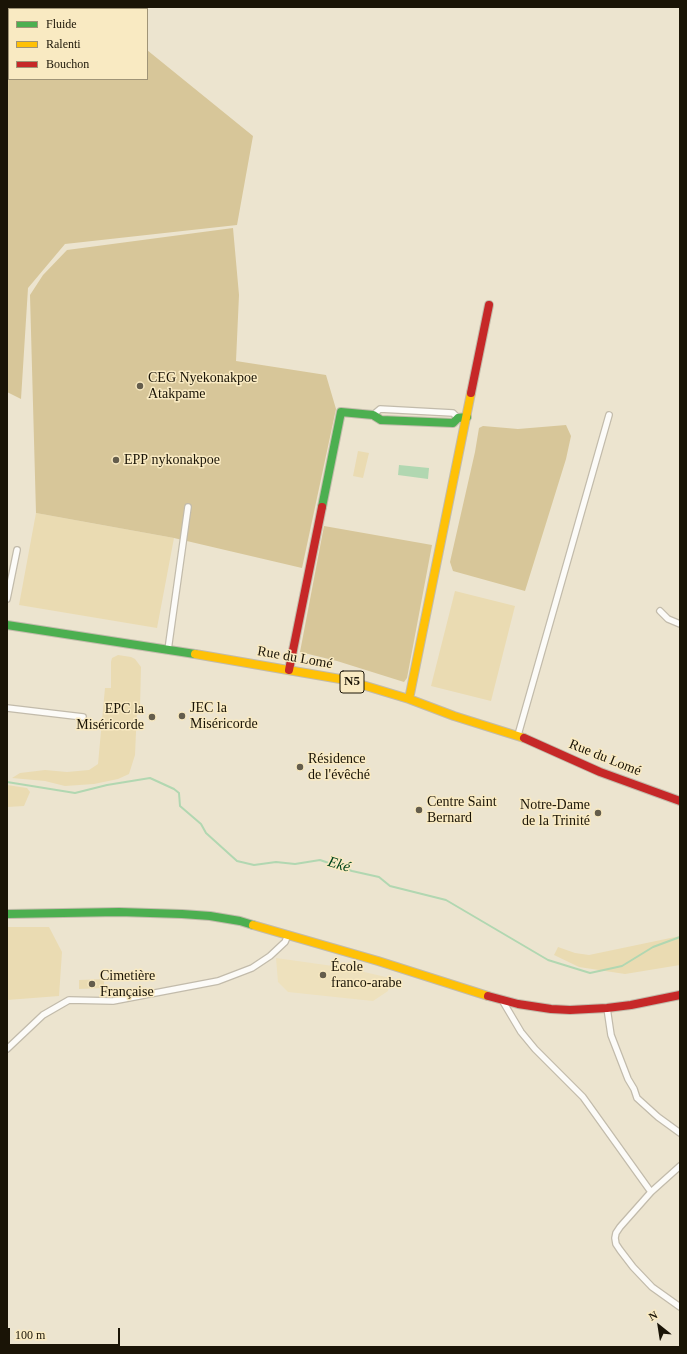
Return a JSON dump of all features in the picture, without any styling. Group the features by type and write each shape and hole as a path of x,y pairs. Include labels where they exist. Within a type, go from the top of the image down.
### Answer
{"street":[{"path":"409,699 489,305"},
{"path":"289,670 341,412 373,415 381,420 453,423 458,418 467,417"},
{"path":"518,735 609,415"},
{"path":"168,650 188,507"},
{"path":"7,599 17,550"},
{"path":"660,611 668,619 680,624"},
{"name":"Rue du Lomé","path":"7,625 346,680 409,699 454,716 518,735 600,772 680,801"},
{"path":"7,708 83,717"},
{"path":"7,914 119,912 196,915 240,921 502,1000 518,1004 551,1008 570,1010 607,1008 631,1005 680,995"},
{"path":"7,1049 43,1015 70,1000 113,1001 130,999 184,987 218,982 252,968 270,956 285,942 288,935"},
{"path":"502,1000 521,1032 535,1050 583,1097 651,1192"},
{"path":"607,1008 610,1036 628,1079 634,1088 636,1098 680,1133"},
{"path":"680,1166 651,1192 620,1227 615,1238 616,1244 633,1267 652,1287 680,1307"}],"shaded area":[{"path":"7,28 8,80 148,80 148,51 253,136 237,225 65,244 28,288 21,399 7,392"},
{"path":"233,228 239,295 236,361 326,375 336,409 302,568 174,538 36,513 30,295 43,275 67,250"},
{"path":"566,425 571,436 566,459 525,591 453,571 450,562 479,428 483,426 518,429"},
{"path":"358,451 369,453 363,478 353,476"},
{"path":"399,465 429,468 428,479 398,475"},
{"path":"36,513 174,538 157,628 19,605"},
{"path":"324,526 432,545 407,678 404,682 337,661 300,652"},
{"path":"455,591 515,606 491,701 431,686"},
{"path":"118,655 135,659 141,667 140,708 137,709 135,755 129,774 118,779 94,784 65,786 45,781 12,778 20,773 45,770 67,772 89,770 98,764 105,688 111,688 111,662 112,658"},
{"path":"7,785 27,788 30,792 24,806 7,807"},
{"path":"7,927 49,927 62,952 59,996 7,1000"},
{"path":"680,936 680,965 625,974 579,967 554,955 558,947 575,953 589,955"},
{"path":"276,958 347,968 390,978 388,991 373,1001 288,992 278,982"},
{"path":"104,979 104,988 79,989 79,980"}],"waterway":[{"name":"Eké","path":"7,782 75,793 107,785 150,778 174,789 179,793 180,806 201,824 206,833 237,861 254,865 276,862 295,864 320,860 352,871 379,877 390,886 446,900 548,960 590,973 622,966 653,947 680,937"}],"traffic: fast":[{"path":"322,507 341,412 373,415 381,420 453,423 458,418 467,417"},
{"path":"7,625 195,654"},
{"path":"7,914 119,912 182,914 210,916 240,921 253,925"}],"traffic: slow":[{"path":"409,699 471,393"},
{"path":"195,654 346,680 409,699 454,716 524,738"},
{"path":"253,925 378,961 488,996"}],"traffic: jam":[{"path":"471,393 489,305"},
{"path":"289,670 322,507"},
{"path":"524,738 600,772 680,801"},
{"path":"488,996 518,1004 570,1010 631,1005 680,995"}],"place":[{"name":"CEG Nyekonakpoe Atakpame","path":"140,386"},
{"name":"EPP nykonakpoe","path":"116,460"},
{"name":"JEC la Miséricorde","path":"182,716"},
{"name":"EPC la Miséricorde","path":"152,717"},
{"name":"Résidence de l'évêché","path":"300,767"},
{"name":"Centre Saint Bernard","path":"419,810"},
{"name":"Notre-Dame de la Trinité","path":"598,813"},
{"name":"École franco-arabe","path":"323,975"},
{"name":"Cimetière Française","path":"92,984"}]}
